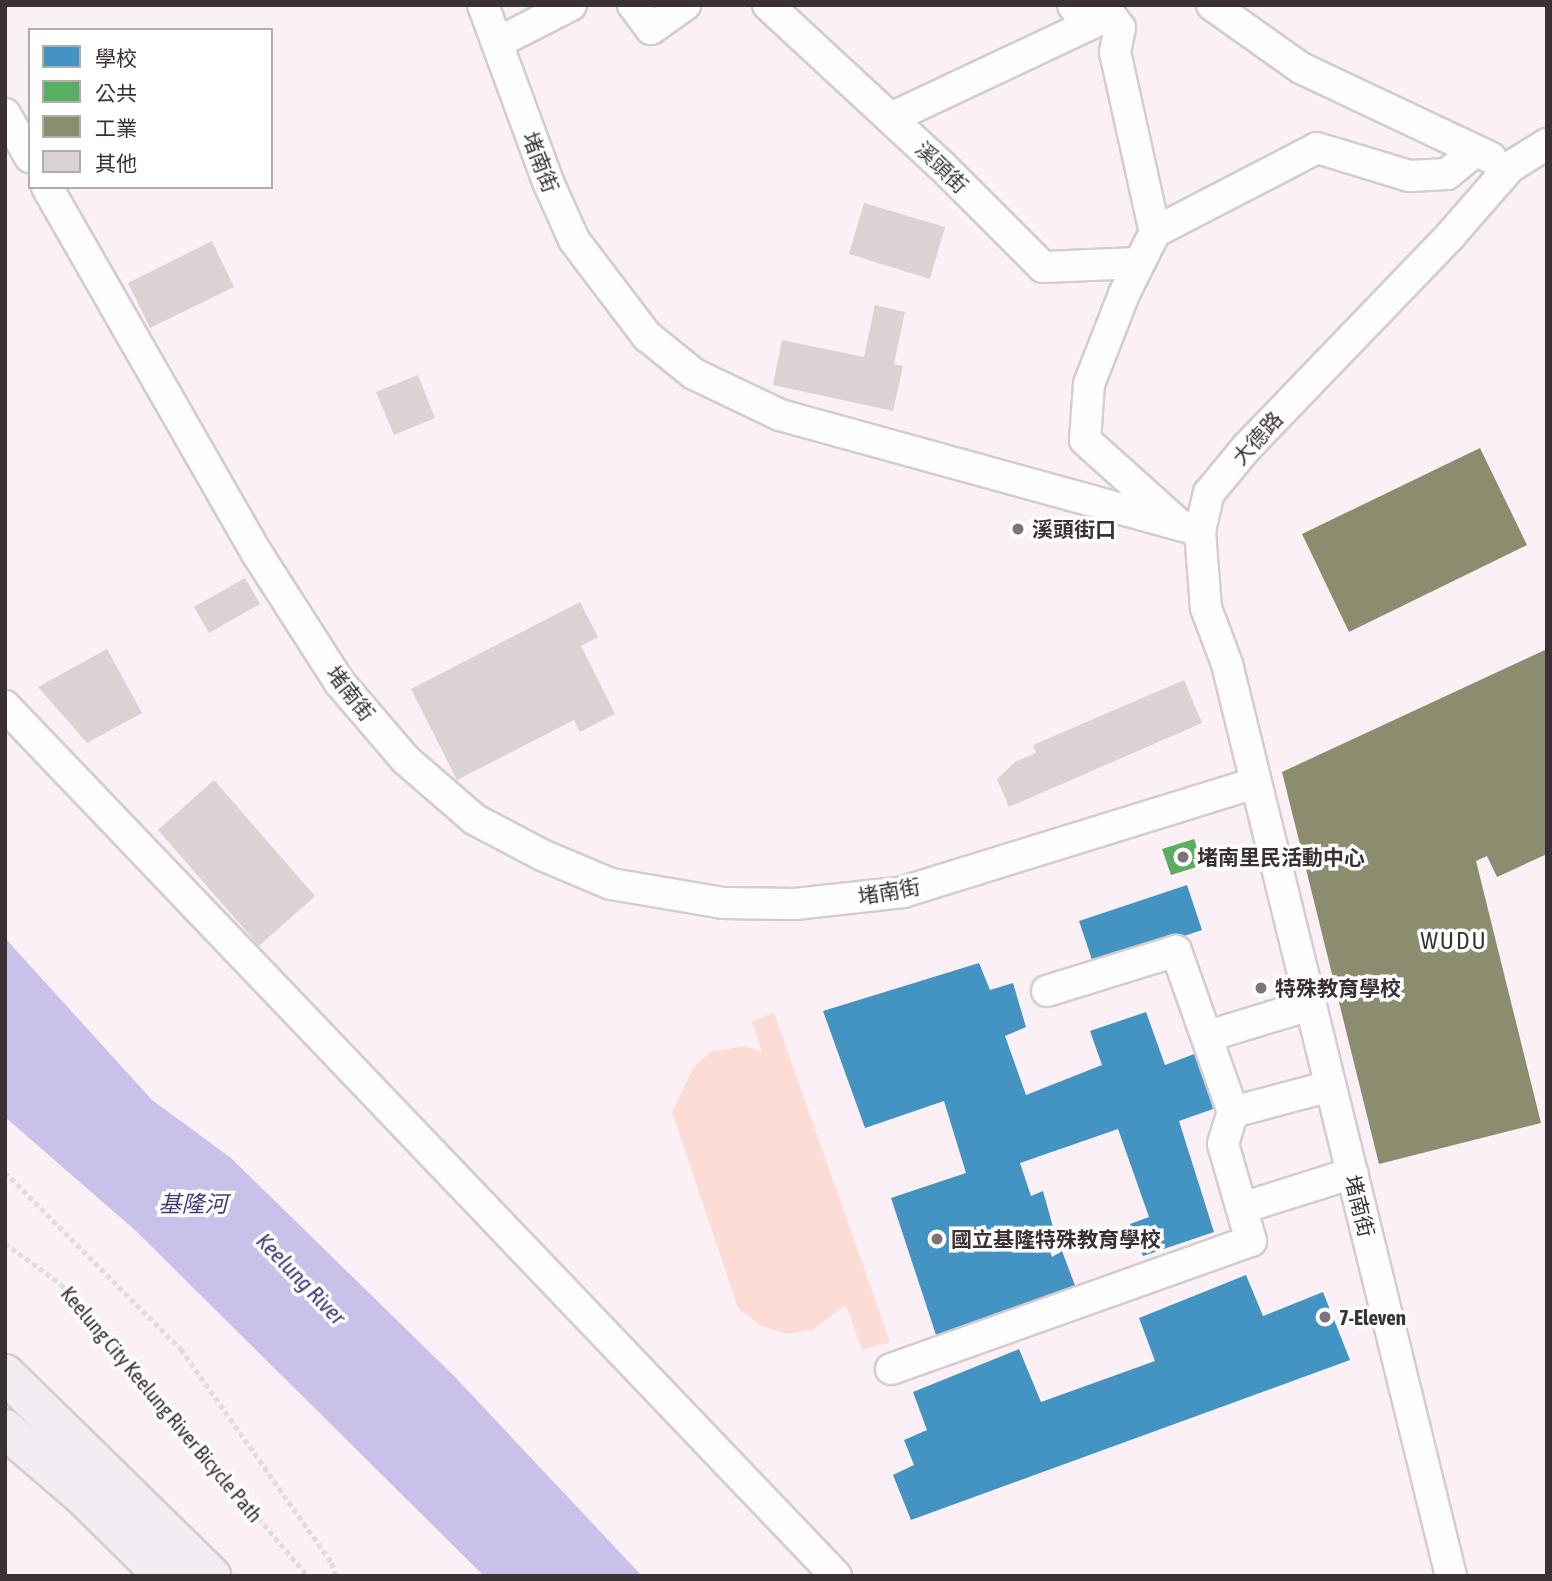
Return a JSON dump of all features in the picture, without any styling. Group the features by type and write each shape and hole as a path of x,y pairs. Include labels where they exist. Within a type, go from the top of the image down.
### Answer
{"highway":[{"path":"5,1374 164,1576"},
{"path":"5,1397 94,1484 211,1576"},
{"path":"5,1429 94,1484 126,1576"}],"street":[{"name":"堵南街","path":"483,5 574,240 647,336 694,373 780,415 1190,528"},
{"path":"496,43 571,5"},
{"path":"633,5 651,29 685,5"},
{"name":"溪頭街","path":"768,5 891,118 1044,267 1139,263"},
{"path":"1073,5 1081,18 1110,15"},
{"path":"1212,5 1301,68 1510,167"},
{"path":"891,118 1110,15"},
{"path":"1110,15 1120,29 1115,52 1155,232"},
{"path":"5,114 28,154"},
{"name":"大德路","path":"1255,783 1227,664 1206,608 1190,528 1209,494 1247,447 1450,236 1510,167 1547,144"},
{"path":"1190,528 1085,440 1089,384 1139,263 1155,232 1317,148 1410,176 1447,174 1475,150"},
{"name":"堵南街","path":"48,189 258,555 340,683 405,760 474,819 542,855 622,886 723,903 795,904 903,892 1255,783 1451,1576"},
{"path":"5,706 836,1576"},
{"path":"891,1369 1251,1241 1223,1144 1233,1112 1209,1036 1176,951 1047,991"},
{"path":"1209,1036 1310,1005"},
{"path":"1233,1112 1331,1086"},
{"path":"1242,1209 1353,1173"}],"path":[{"path":"5,1172 181,1349 332,1563 336,1576"},
{"name":"Keelung City Keelung River Bicycle Path","path":"5,1243 61,1284 308,1576"}],"shaded area":[{"path":"774,1013 890,1342 862,1350 846,1305 812,1330 787,1334 761,1326 738,1308 672,1112 693,1068 710,1052 744,1046 762,1052 752,1021"}],"water":[{"name":"基隆河","path":"5,938 152,1100 231,1158 454,1376 642,1576 484,1576 136,1231 5,1117"}],"building: 學校":[{"path":"1187,885 1202,930 1094,966 1079,921"},
{"path":"979,963 990,990 1013,983 1026,1027 1005,1036 1026,1095 1102,1065 1090,1031 1146,1012 1165,1065 1197,1053 1213,1109 1179,1121 1214,1232 1143,1256 1130,1224 1149,1217 1118,1129 1020,1163 1031,1196 1043,1191 1055,1234 1045,1237 1052,1257 1062,1251 1076,1288 937,1338 891,1198 966,1173 944,1101 865,1128 823,1011"},
{"path":"1246,1275 1263,1316 1323,1292 1350,1360 911,1520 893,1475 914,1465 904,1440 927,1430 913,1392 1019,1349 1041,1402 1155,1361 1139,1318"}],"building: 公共":[{"name":"堵南里民活動中心","path":"1194,839 1203,865 1171,875 1162,849"}],"building: 工業":[{"path":"1480,448 1527,545 1349,632 1302,534"},
{"path":"1547,649 1547,854 1497,877 1487,856 1476,861 1541,1123 1379,1164 1282,772"}],"building: 其他":[{"path":"864,203 945,227 930,279 849,254"},
{"path":"212,241 234,287 150,328 128,283"},
{"path":"875,305 905,312 894,364 903,366 893,411 773,385 782,340 864,357"},
{"path":"418,375 435,418 394,435 376,392"},
{"path":"245,578 260,604 209,633 194,607"},
{"path":"580,602 598,637 581,646 615,714 580,732 574,720 457,780 411,689"},
{"path":"107,649 142,713 87,743 38,687"},
{"path":"1184,680 1202,723 1009,807 997,779 1015,762 1036,753 1033,745"},
{"path":"214,780 315,896 259,946 158,830"}],"place":[{"name":"溪頭街口","path":"1018,529"},
{"name":"堵南里民活動中心","path":"1183,857"},
{"name":"特殊教育學校","path":"1261,988"},
{"name":"國立基隆特殊教育學校","path":"937,1239"},
{"name":"7-Eleven","path":"1325,1317"}],"district":[{"name":"WUDU","path":"1454,941"}],"water label":[{"name":"Keelung River","path":"301,1279"}]}
